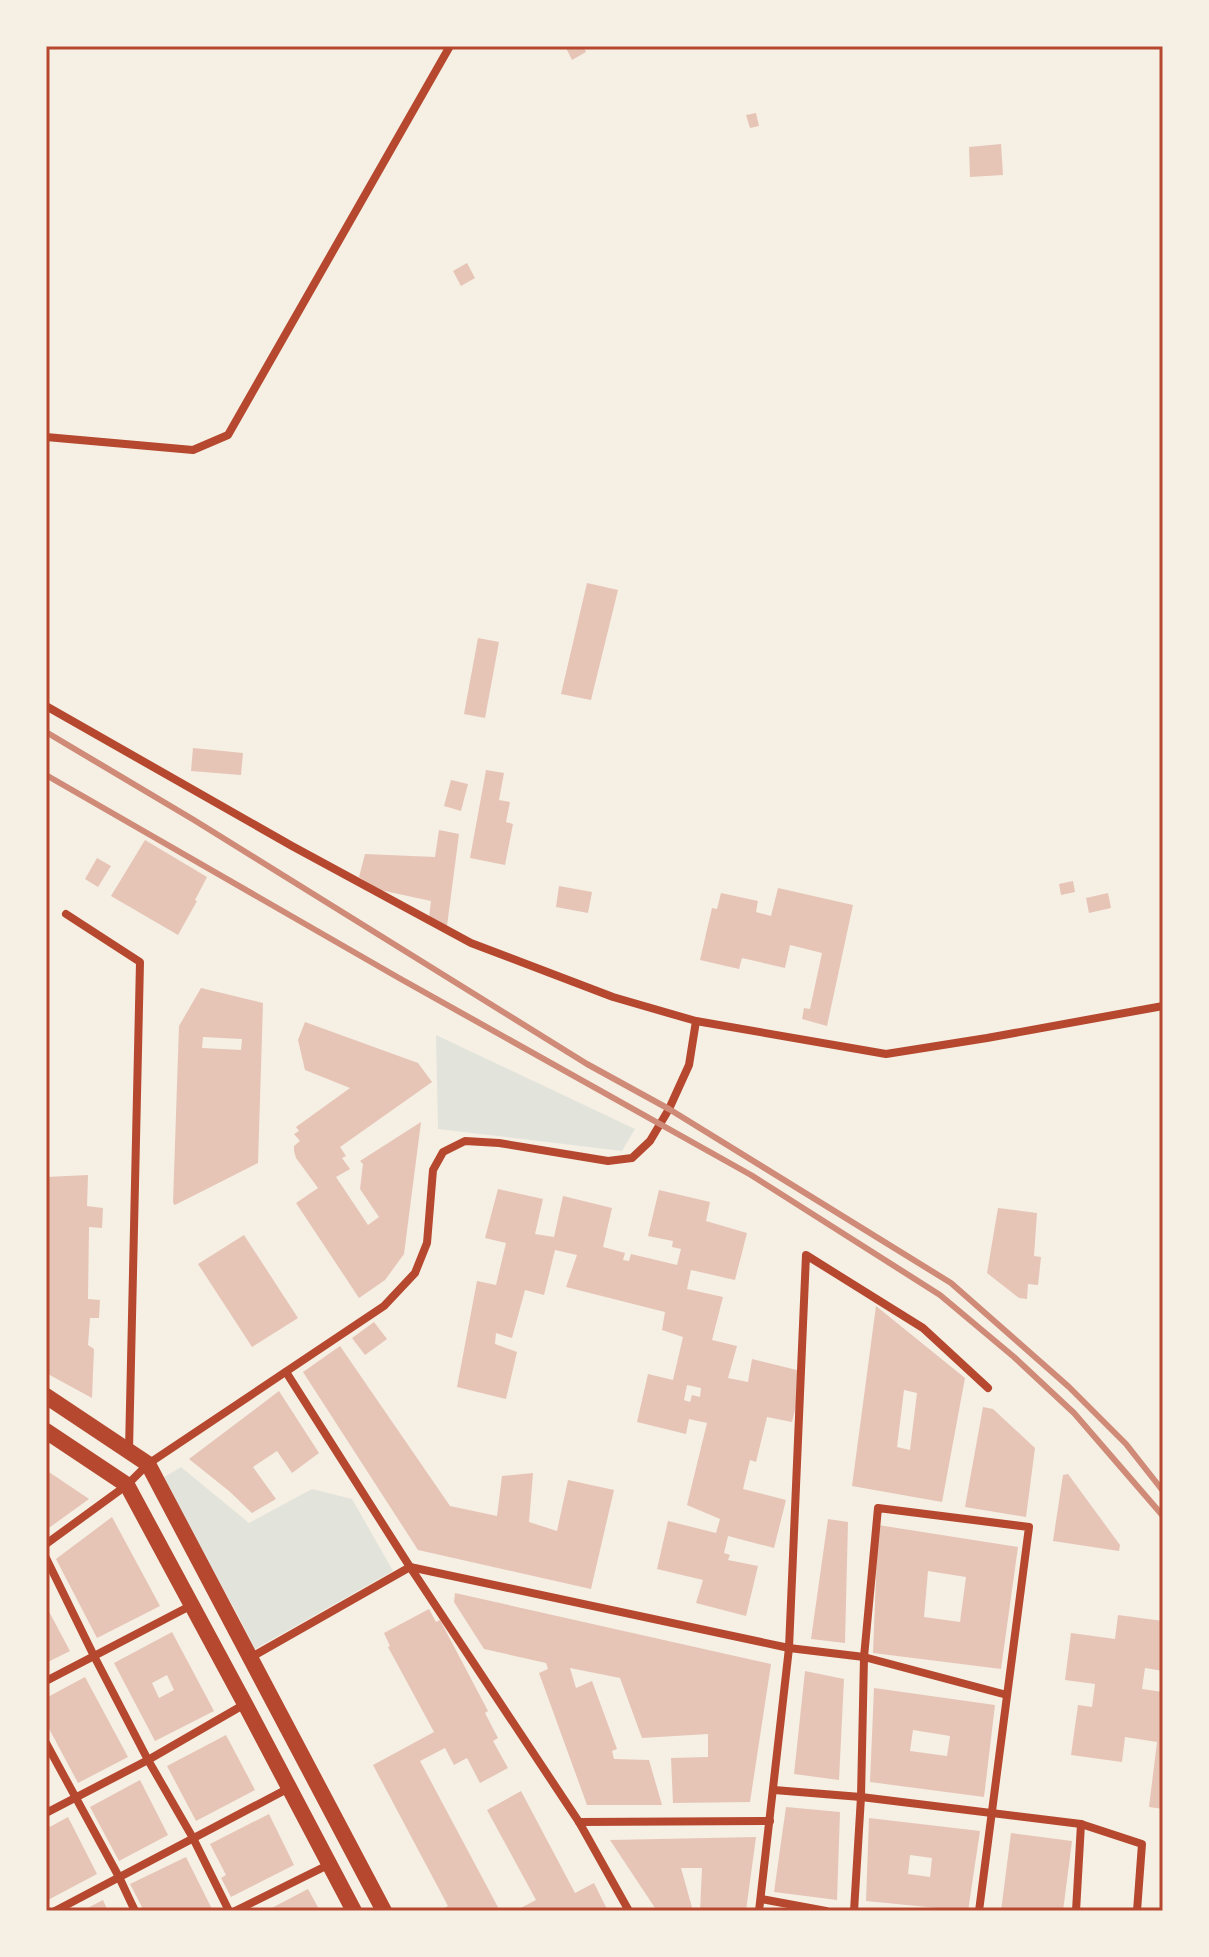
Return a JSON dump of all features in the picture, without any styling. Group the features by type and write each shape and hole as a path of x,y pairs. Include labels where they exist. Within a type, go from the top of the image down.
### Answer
{"main road":[{"path":"46,1396 148,1464 384,1911"},
{"path":"46,1431 127,1485 354,1911"}],"street":[{"path":"46,437 193,450 228,435 450,46"},
{"path":"46,706 292,846 471,943 613,997 696,1021 886,1054 1163,1006"},
{"path":"66,914 140,962 129,1450"},
{"path":"46,1544 127,1485 148,1464 384,1306 415,1273 427,1243 433,1170 443,1152 465,1141 499,1143 608,1161 632,1158 650,1141 669,1109 689,1065 696,1021"},
{"path":"759,1911 789,1648 806,1255 923,1328 988,1388"},
{"path":"286,1372 410,1567 579,1822 629,1911"},
{"path":"854,1911 861,1797 864,1657 878,1508 1029,1527 979,1911"},
{"path":"46,1558 148,1760 232,1911 330,1864"},
{"path":"250,1658 410,1567 789,1648 864,1657 1007,1695"},
{"path":"46,1681 192,1605"},
{"path":"46,1813 148,1760 245,1704"},
{"path":"46,1743 135,1911"},
{"path":"55,1911 289,1787"},
{"path":"774,1790 861,1797 1081,1824 1142,1844 1137,1911"},
{"path":"579,1822 770,1821"},
{"path":"1076,1911 1081,1824"},
{"path":"761,1899 826,1911"}],"shaded area":[{"path":"436,1035 635,1129 622,1151 438,1129"},
{"path":"181,1467 249,1523 312,1489 352,1499 393,1571 255,1649 161,1479"}],"building":[{"path":"565,46 583,46 586,52 572,60"},
{"path":"756,113 759,126 750,128 746,115"},
{"path":"1001,144 1003,175 970,177 969,147"},
{"path":"467,263 475,278 461,286 453,271"},
{"path":"587,583 618,590 591,700 561,694"},
{"path":"478,638 499,642 485,718 464,714"},
{"path":"193,748 243,753 241,775 191,771"},
{"path":"486,770 504,773 499,800 510,802 506,822 513,824 505,865 470,858"},
{"path":"451,780 468,784 461,811 444,806"},
{"path":"439,830 459,834 447,926 429,918 431,901 380,890 359,877 365,854 435,857"},
{"path":"145,840 207,877 178,935 111,896"},
{"path":"97,858 111,866 98,887 85,879"},
{"path":"1073,881 1075,892 1061,895 1059,884"},
{"path":"559,886 592,892 588,913 556,907"},
{"path":"778,888 853,905 827,1026 802,1019 804,1008 810,1009 822,953 790,945 785,968 742,958 739,969 700,960 712,908 717,909 721,893 758,901 756,912 771,916"},
{"path":"1108,893 1111,908 1089,913 1086,898"},
{"path":"201,988 263,1003 258,1163 175,1205 173,1203 179,1026","holes":["203,1037 242,1039 241,1050 202,1048"]},
{"path":"305,1022 418,1063 432,1082 340,1147 346,1156 342,1158 350,1169 336,1177 368,1225 379,1217 360,1189 363,1164 360,1161 421,1122 404,1254 385,1280 359,1298 296,1203 318,1188 296,1158 294,1146 300,1141 294,1134 299,1131 296,1127 350,1088 305,1070 298,1040"},
{"path":"88,1175 87,1206 103,1208 102,1228 89,1227 88,1299 100,1300 99,1318 90,1318 88,1345 94,1349 92,1398 46,1373 46,1177"},
{"path":"498,1189 543,1199 535,1234 554,1237 563,1196 612,1208 603,1247 625,1253 623,1260 629,1261 631,1254 677,1265 681,1249 672,1247 673,1241 648,1236 659,1190 710,1202 706,1221 747,1233 735,1280 691,1270 687,1289 723,1297 712,1340 737,1346 728,1378 748,1382 752,1359 805,1372 792,1422 767,1417 756,1462 750,1460 743,1489 786,1500 774,1548 728,1536 724,1553 730,1555 728,1560 758,1566 746,1616 696,1603 703,1580 657,1569 668,1521 716,1533 720,1519 687,1505 707,1423 689,1419 686,1434 637,1422 648,1374 673,1380 683,1337 662,1330 665,1312 566,1287 577,1255 555,1250 544,1295 525,1290 512,1338 496,1333 495,1344 517,1352 506,1399 457,1387 477,1281 496,1285 506,1243 485,1238","holes":["687,1385 701,1388 700,1397 692,1395 690,1402 684,1400"]},
{"path":"998,1208 1037,1213 1034,1256 1041,1257 1038,1285 1028,1284 1027,1299 1019,1298 987,1273"},
{"path":"244,1235 298,1318 252,1347 198,1264"},
{"path":"876,1306 965,1378 942,1502 852,1486","holes":["904,1390 917,1393 910,1450 897,1447"]},
{"path":"374,1322 387,1339 365,1355 352,1338"},
{"path":"340,1346 450,1506 497,1516 502,1476 533,1473 529,1522 557,1531 568,1480 614,1490 591,1589 418,1550 303,1372"},
{"path":"279,1391 319,1453 292,1473 277,1451 253,1467 276,1499 252,1513 189,1459"},
{"path":"983,1407 993,1409 1035,1448 1026,1517 965,1507"},
{"path":"46,1470 89,1499 46,1530"},
{"path":"1068,1474 1120,1545 1119,1551 1053,1541 1063,1475"},
{"path":"112,1517 160,1606 97,1638 56,1559"},
{"path":"828,1519 848,1522 845,1643 811,1639"},
{"path":"878,1525 1018,1547 1001,1669 873,1653","holes":["928,1571 966,1577 960,1622 924,1617"]},
{"path":"455,1593 771,1664 750,1802 673,1803 671,1758 708,1757 708,1734 642,1738 620,1678 570,1668 576,1688 592,1681 617,1749 612,1751 614,1759 649,1760 662,1805 587,1805 539,1673 548,1669 546,1663 484,1649 454,1602"},
{"path":"46,1606 70,1651 46,1663"},
{"path":"429,1609 436,1622 440,1620 488,1711 485,1713 498,1738 493,1741 508,1768 480,1783 467,1758 454,1765 445,1748 420,1761 500,1911 439,1911 448,1906 373,1765 434,1732 388,1647 384,1633"},
{"path":"1118,1615 1163,1621 1163,1671 1145,1668 1142,1689 1163,1692 1163,1809 1149,1807 1157,1742 1125,1737 1122,1762 1071,1755 1078,1705 1092,1707 1095,1684 1065,1680 1071,1633 1115,1639"},
{"path":"172,1632 214,1711 155,1741 114,1663","holes":["167,1675 174,1690 159,1698 152,1683"]},
{"path":"805,1671 844,1679 839,1780 794,1774"},
{"path":"85,1677 128,1757 78,1783 46,1723 46,1698"},
{"path":"874,1688 995,1705 984,1797 870,1782","holes":["913,1730 950,1736 947,1756 910,1751"]},
{"path":"226,1735 255,1790 196,1821 167,1766"},
{"path":"140,1780 168,1835 119,1861 90,1807"},
{"path":"521,1791 575,1893 594,1883 608,1911 515,1911 536,1900 487,1810"},
{"path":"786,1807 840,1812 837,1900 774,1892"},
{"path":"269,1814 294,1865 231,1897 221,1878 226,1875 210,1844"},
{"path":"68,1817 97,1874 46,1901 46,1829"},
{"path":"869,1818 980,1831 968,1911 866,1901","holes":["910,1855 932,1858 930,1877 908,1874"]},
{"path":"1011,1833 1072,1841 1063,1911 1001,1911"},
{"path":"756,1837 746,1911 700,1911 702,1868 681,1868 693,1911 657,1911 610,1840"},
{"path":"186,1857 213,1911 144,1911 130,1884"},
{"path":"308,1889 320,1911 266,1911"},
{"path":"103,1900 108,1911 82,1911"}],"railway":[{"path":"46,732 951,1283 1069,1387 1126,1444 1163,1491"},
{"path":"46,775 751,1175 940,1295 1074,1413 1163,1516"}]}
